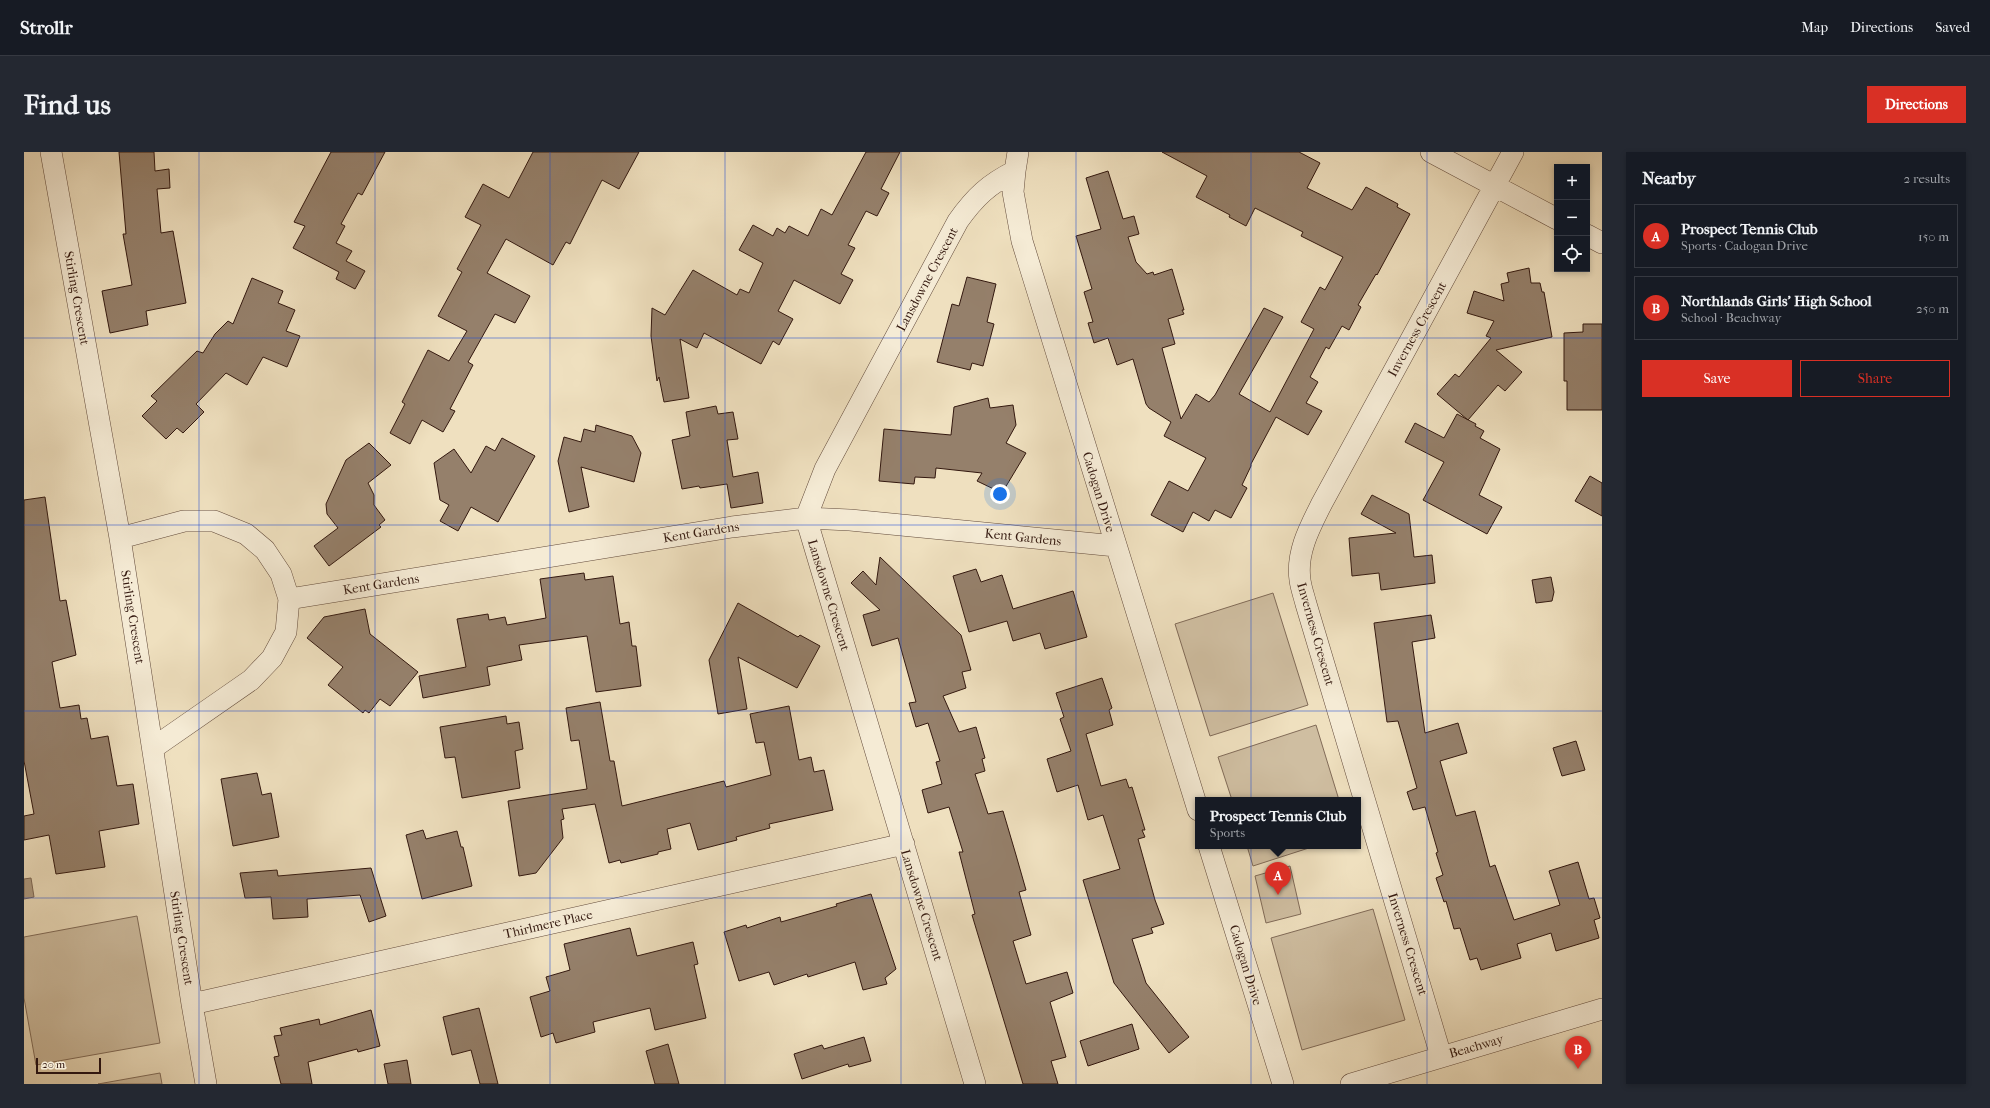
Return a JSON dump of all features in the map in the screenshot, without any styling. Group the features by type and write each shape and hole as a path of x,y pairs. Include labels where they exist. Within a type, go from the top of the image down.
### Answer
{"street":[{"name":"Stirling Crescent","path":"51,152 120,538 192,1004 206,1084"},
{"path":"1431,152 1554,217"},
{"name":"Inverness Crescent","path":"1441,1056 1306,604 1300,580 1300,558 1306,533 1513,152"},
{"name":"Lansdowne Crescent","path":"976,1084 806,518 825,469 958,221 980,193 1017,162"},
{"name":"Cadogan Drive","path":"1017,162 1013,192 1022,241 1195,800"},
{"path":"1589,236 1602,243"},
{"name":"Kent Gardens","path":"289,599 732,527 806,518 858,521 1116,546"},
{"path":"120,538 184,521 214,520 246,534 265,550 281,574 289,599 286,632 272,658 251,680 153,748"},
{"name":"Thirlmere Place","path":"192,1004 904,844"},
{"name":"Cadogan Drive","path":"1210,849 1283,1084"},
{"name":"Beachway","path":"1351,1084 1602,1009"}],"shaded area":[{"path":"1273,593 1308,705 1210,736 1175,624"},
{"path":"1316,725 1338,797 1231,797 1218,757"},
{"path":"1248,849 1306,849 1253,866"},
{"path":"1290,866 1301,914 1266,923 1255,876"},
{"path":"31,878 34,897 24,899 24,879"},
{"path":"1373,909 1405,1020 1302,1050 1271,938"},
{"path":"137,916 160,1043 36,1065 24,998 24,937"},
{"path":"160,1073 162,1084 98,1084"}],"building":[{"path":"119,152 154,152 155,171 169,169 170,188 157,189 161,233 173,231 186,303 146,311 148,325 110,333 102,291 132,285 123,234 126,234"},
{"path":"331,152 385,152 362,195 358,193 341,224 345,226 336,243 352,251 346,261 365,271 355,289 336,279 339,272 293,248 305,226 294,222"},
{"path":"533,152 639,152 619,189 602,180 570,244 566,242 553,265 506,239 487,273 530,296 515,323 495,314 468,362 473,365 450,409 455,411 443,432 422,420 410,444 390,433 405,404 402,402 428,350 449,361 467,331 438,316 462,272 457,269 481,225 465,217 483,184 509,198"},
{"path":"866,152 900,152 881,189 889,193 877,216 866,211 848,245 855,248 841,274 853,280 840,304 794,280 778,311 793,319 779,345 773,341 761,364 704,333 697,348 680,339 689,398 664,402 659,377 657,381 651,336 652,308 665,315 693,270 737,295 740,289 749,293 763,263 739,250 753,225 773,236 777,228 785,233 789,226 808,236 821,209 832,215"},
{"path":"1162,152 1299,152 1320,163 1307,188 1352,210 1366,187 1398,204 1397,207 1410,214 1377,275 1376,274 1358,305 1361,307 1349,330 1342,326 1329,349 1326,347 1310,377 1318,382 1306,403 1322,411 1308,435 1276,417 1251,464 1242,485 1247,488 1231,518 1215,510 1209,521 1193,512 1183,532 1151,515 1169,481 1188,491 1206,458 1164,436 1171,422 1149,408 1146,404 1133,359 1117,365 1108,338 1094,343 1088,323 1093,322 1084,292 1092,289 1076,236 1101,229 1086,178 1108,171 1123,219 1134,216 1139,234 1128,237 1136,262 1147,274 1153,272 1154,275 1172,269 1184,314 1168,319 1175,344 1162,348 1181,419 1196,394 1209,402 1215,395 1264,308 1283,317 1239,394 1270,412 1314,329 1301,322 1320,287 1325,290 1343,257 1301,236 1303,232 1255,208 1246,226 1229,217 1230,215 1196,197 1207,176"},
{"path":"1529,268 1531,283 1540,283 1542,292 1544,292 1552,337 1496,350 1522,372 1505,391 1498,385 1468,420 1437,394 1455,374 1459,377 1491,338 1486,336 1494,321 1467,313 1474,291 1504,301 1501,284 1509,282 1507,273"},
{"path":"967,277 996,284 987,322 994,324 983,366 972,363 970,370 937,362 952,304 959,306"},
{"path":"252,278 283,291 278,303 295,310 286,331 300,336 287,367 263,357 247,385 226,373 196,404 204,412 183,433 177,428 166,439 142,416 157,401 151,396 197,351 203,353 215,334 228,321 233,324"},
{"path":"1583,324 1602,324 1602,410 1567,410 1567,381 1564,381 1564,333 1583,332"},
{"path":"988,398 990,408 1013,405 1016,425 1006,443 1026,453 1002,493 977,481 982,473 936,468 935,478 915,477 914,484 879,481 884,429 951,435 954,407"},
{"path":"716,406 718,414 733,412 738,439 727,440 733,477 758,472 763,503 731,508 727,484 682,489 672,440 690,436 686,412"},
{"path":"1457,414 1476,424 1475,426 1484,431 1480,438 1500,449 1479,495 1502,507 1487,534 1423,500 1444,462 1405,442 1415,423 1444,438"},
{"path":"596,425 632,436 641,453 634,482 581,467 589,507 569,512 558,461 564,437 581,442 584,429 595,432"},
{"path":"502,438 535,456 498,522 471,507 458,531 440,521 449,505 440,500 434,463 454,449 471,473 486,446 495,451"},
{"path":"369,443 391,465 368,483 374,495 374,505 385,520 379,525 381,527 329,566 314,546 338,528 327,514 326,504 346,460"},
{"path":"1590,476 1602,483 1602,516 1575,501"},
{"path":"1372,495 1409,514 1414,557 1432,555 1435,583 1381,590 1379,573 1352,576 1349,538 1396,533 1361,514"},
{"path":"45,497 60,601 66,600 76,655 52,662 60,708 79,705 81,719 87,718 91,739 108,736 117,786 133,784 139,824 99,831 105,867 56,874 49,835 24,840 24,816 34,814 24,761 24,500"},
{"path":"880,557 961,635 971,670 962,672 966,688 943,696 959,732 976,727 985,758 982,759 985,771 975,774 988,814 1003,811 1016,855 1026,890 1019,892 1031,935 1013,941 1026,984 1067,972 1073,993 1050,1002 1066,1057 1051,1061 1058,1084 1023,1084 972,915 975,914 959,852 963,852 949,807 928,813 922,790 942,784 936,762 940,761 928,723 916,727 909,703 916,702 898,638 872,646 863,615 880,610 851,583 863,571 876,585"},
{"path":"976,569 981,582 1002,575 1013,609 1073,591 1087,637 1045,649 1040,633 1013,641 1007,621 969,632 953,576"},
{"path":"584,573 585,580 613,576 620,624 629,622 632,646 636,646 641,686 596,692 587,636 519,645 522,660 487,667 490,685 423,698 419,676 466,667 457,619 488,614 489,620 505,617 507,625 546,618 540,579"},
{"path":"1551,577 1554,592 1552,601 1536,603 1532,580"},
{"path":"738,603 798,637 800,635 820,646 797,688 738,657 747,709 718,714 709,660"},
{"path":"365,609 370,634 418,672 390,706 380,699 369,713 365,710 363,713 328,685 343,667 307,638 324,617"},
{"path":"1431,615 1435,638 1412,642 1425,733 1458,723 1467,753 1440,761 1456,816 1475,811 1490,867 1495,865 1514,920 1560,905 1549,871 1578,862 1589,899 1594,898 1600,918 1594,920 1599,938 1556,951 1551,933 1517,944 1521,958 1481,970 1477,958 1470,960 1460,928 1454,929 1446,901 1444,902 1436,878 1443,875 1425,807 1413,810 1407,792 1417,788 1398,721 1387,722 1374,623"},
{"path":"1102,678 1112,708 1109,710 1113,725 1086,734 1101,786 1126,779 1129,788 1132,787 1145,830 1142,830 1145,837 1138,839 1155,900 1164,924 1151,928 1153,933 1132,939 1146,983 1189,1037 1169,1053 1114,983 1083,880 1120,869 1103,815 1088,820 1078,785 1057,792 1047,759 1071,751 1060,719 1064,717 1056,693"},
{"path":"600,702 610,761 614,761 622,806 724,781 726,787 771,775 764,742 756,743 750,714 789,706 799,760 811,757 814,772 824,770 833,810 769,824 770,828 736,837 737,840 698,850 690,823 667,829 671,849 658,852 658,854 621,863 620,860 609,863 595,804 562,809 564,819 561,820 563,838 536,873 519,876 508,801 587,789 579,740 571,741 566,708"},
{"path":"506,716 507,724 519,722 523,749 515,751 520,788 462,798 455,757 445,758 440,727"},
{"path":"1576,741 1585,770 1562,776 1553,748"},
{"path":"257,773 262,795 271,793 279,837 233,846 221,779"},
{"path":"423,830 426,839 457,831 461,847 463,847 472,886 422,899 406,835"},
{"path":"371,868 386,916 369,922 360,895 307,899 308,917 273,919 271,897 245,898 240,873 277,870 278,876"},
{"path":"871,894 896,969 885,978 887,984 863,990 855,962 808,977 807,974 774,985 769,972 739,981 724,932 746,925 747,928 780,917 781,922 837,906 836,904"},
{"path":"630,928 637,956 693,942 698,964 694,965 706,1018 655,1030 650,1008 593,1022 595,1032 556,1043 553,1033 541,1037 530,997 550,991 546,977 570,970 564,944"},
{"path":"479,1008 498,1084 480,1084 471,1050 452,1055 443,1017"},
{"path":"371,1010 380,1046 358,1052 357,1049 308,1062 312,1084 281,1084 274,1057 279,1056 274,1036 282,1035 280,1028 319,1019 320,1025"},
{"path":"1132,1024 1139,1049 1088,1066 1080,1041"},
{"path":"864,1037 871,1061 849,1067 848,1064 802,1079 794,1054 822,1045 824,1049"},
{"path":"668,1044 679,1084 655,1084 646,1051"},
{"path":"407,1060 411,1084 388,1084 384,1064"}],"place":[{"name":"Prospect Tennis Club","path":"1278,895"},
{"name":"Northlands Girls' High School","path":"1578,1069"}]}
